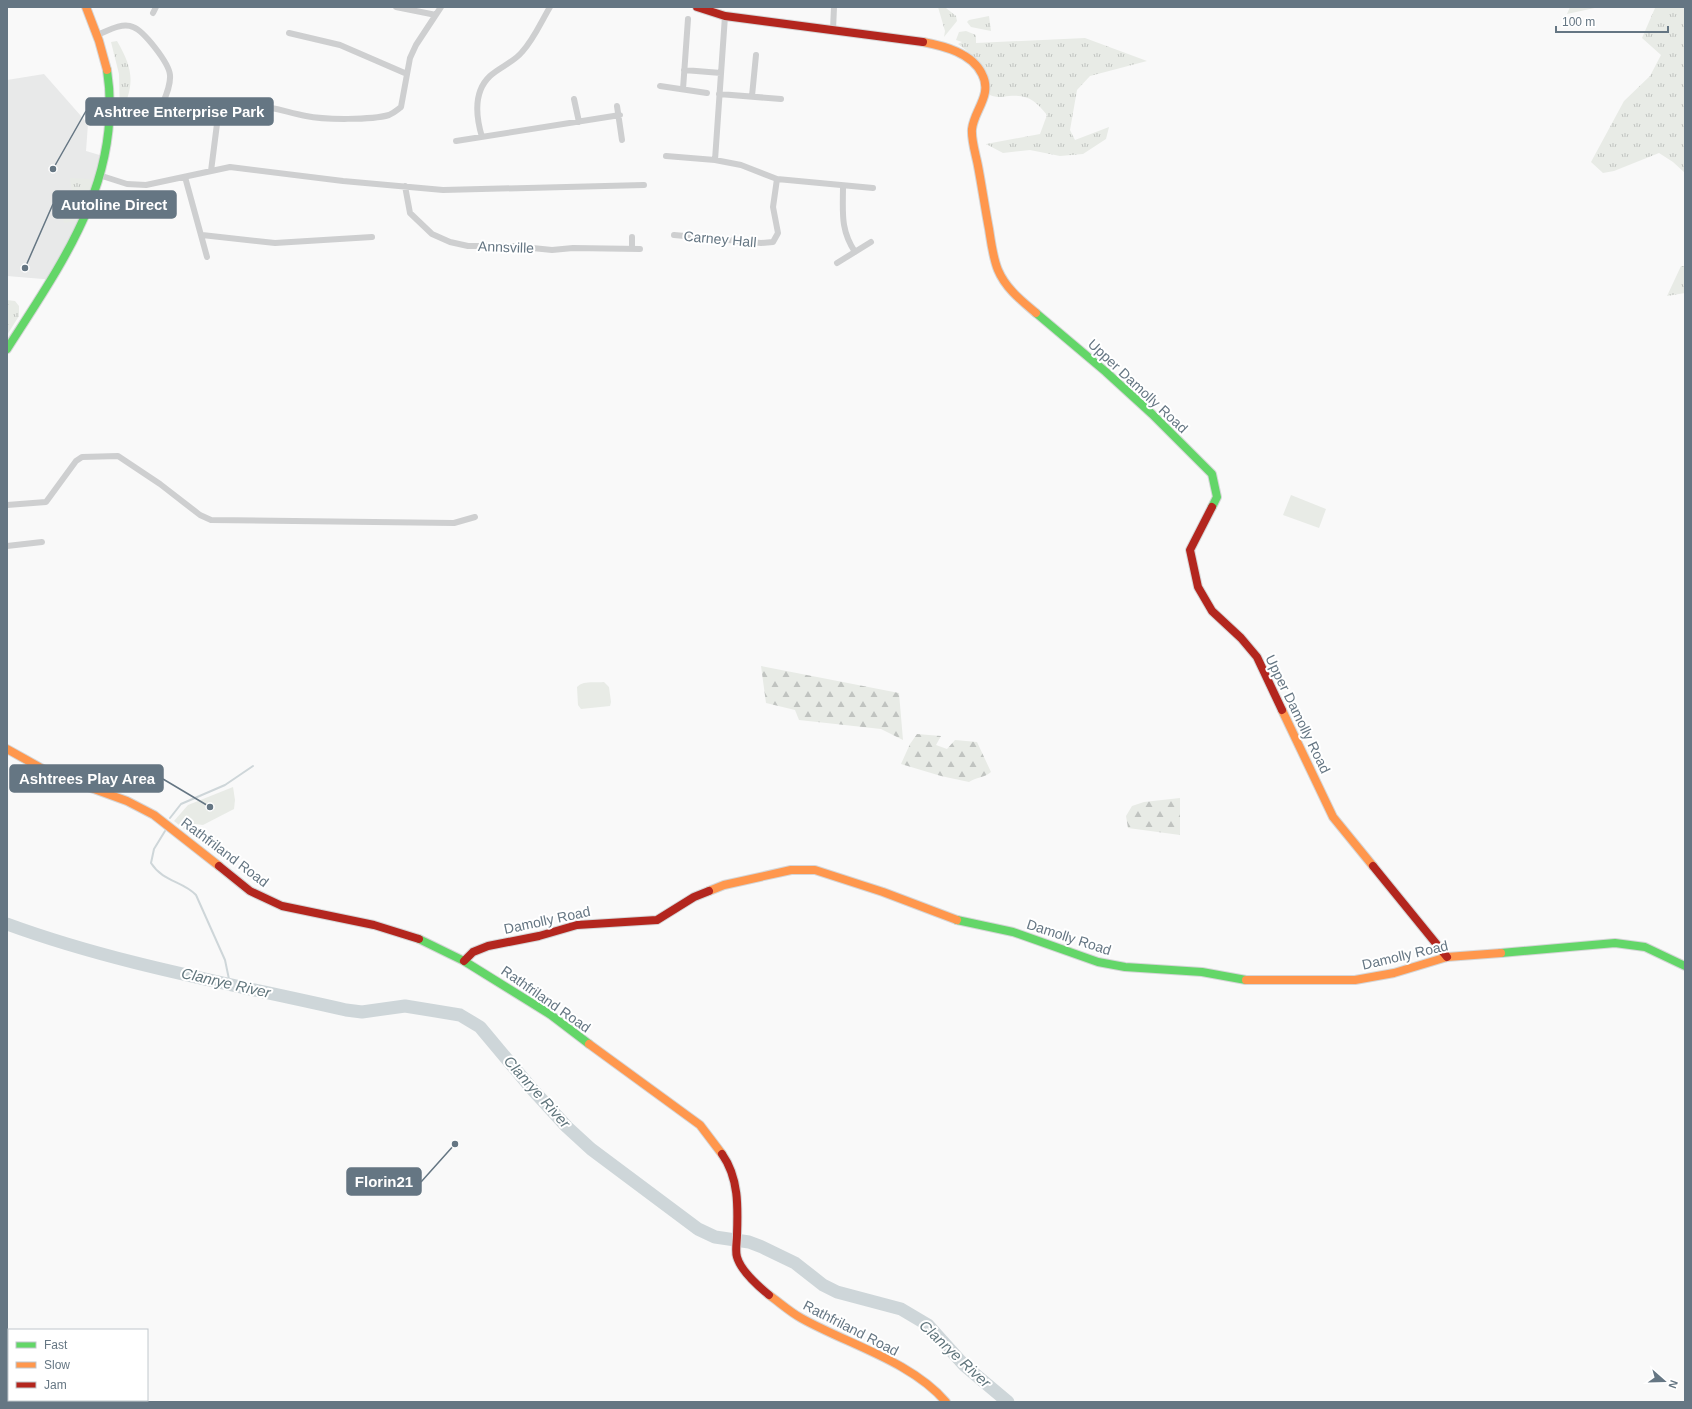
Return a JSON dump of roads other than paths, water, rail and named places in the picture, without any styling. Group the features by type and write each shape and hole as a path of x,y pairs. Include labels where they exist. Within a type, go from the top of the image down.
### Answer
{"street":[{"path":"7,349 76,237 94,201 102,176 111,125 108,76 97,35 86,7"},
{"path":"396,7 436,15"},
{"path":"250,105 270,106 308,116 319,117 344,118 388,115 401,107 410,58 416,45 441,7"},
{"path":"482,137 478,121 477,106 480,90 490,77 522,52 550,7"},
{"name":"Upper Damolly Road","path":"697,7 725,16 945,46 977,64 985,79 983,103 974,119 972,132 992,247 998,270 1007,285 1018,298 1106,372 1152,414 1212,474 1217,497 1190,550 1198,587 1212,611 1241,638 1257,657 1333,817 1447,956"},
{"path":"833,30 834,7"},
{"path":"715,160 725,16"},
{"path":"683,89 688,19"},
{"path":"97,35 119,26 133,27 148,40 166,62 170,74 169,85 159,113"},
{"path":"289,33 340,45 407,74"},
{"path":"752,96 756,55"},
{"path":"684,70 721,73"},
{"path":"660,86 707,93"},
{"path":"719,94 781,99"},
{"path":"574,99 579,122"},
{"path":"184,104 204,106 216,111 218,116 211,171"},
{"path":"617,106 620,115 622,140"},
{"path":"456,141 620,115"},
{"path":"666,156 715,160 741,165 777,179 872,188"},
{"path":"102,176 127,184 146,185 230,167 343,181 443,190 474,190 545,186 644,185"},
{"path":"185,177 207,257"},
{"name":"Carney Hall","path":"674,235 761,243 773,242 778,233 773,207 777,179"},
{"name":"Annsville","path":"405,186 410,213 432,234 450,242 468,246 513,246 552,250 573,248 640,249"},
{"path":"843,186 843,226 846,239 854,252"},
{"path":"202,235 275,243 372,237"},
{"path":"632,237 632,249"},
{"path":"837,263 871,242"},
{"path":"7,505 46,502 76,461 82,457 118,456 160,484 200,515 211,520 454,523 475,517"},
{"path":"7,546 42,542"},
{"name":"Rathfriland Road","path":"7,749 50,773 134,804 154,815 250,891 282,906 374,925 427,942 464,961 551,1015 644,1086 700,1125 726,1160 733,1177 738,1196 739,1224 735,1252 742,1268 759,1287 800,1318 884,1358 909,1372 934,1388 946,1402"},
{"name":"Damolly Road","path":"464,961 473,952 488,946 539,936 577,925 657,920 694,897 724,885 791,870 815,870 960,921 1013,932 1098,962 1125,967 1202,972 1252,980 1355,980 1394,973 1447,956 1615,944 1645,947 1685,966"}],"waterway":[{"path":"170,818 181,804 225,785 253,766"},
{"path":"165,831 154,849 151,863 161,874 191,890 196,895 225,960 230,984"},
{"name":"Clanrye River","path":"7,924 90,951 132,962 346,1010 362,1012 405,1006 460,1015 480,1027 532,1089 567,1127 591,1149 698,1229 715,1237 749,1242 762,1247 795,1263 823,1285 837,1292 901,1309 928,1325 964,1365 1008,1402"}],"place":[{"name":"Ashtree Enterprise Park","path":"53,169"},
{"name":"Autoline Direct","path":"25,268"},
{"name":"Ashtrees Play Area","path":"210,807"},
{"name":"Florin21","path":"455,1144"}]}
